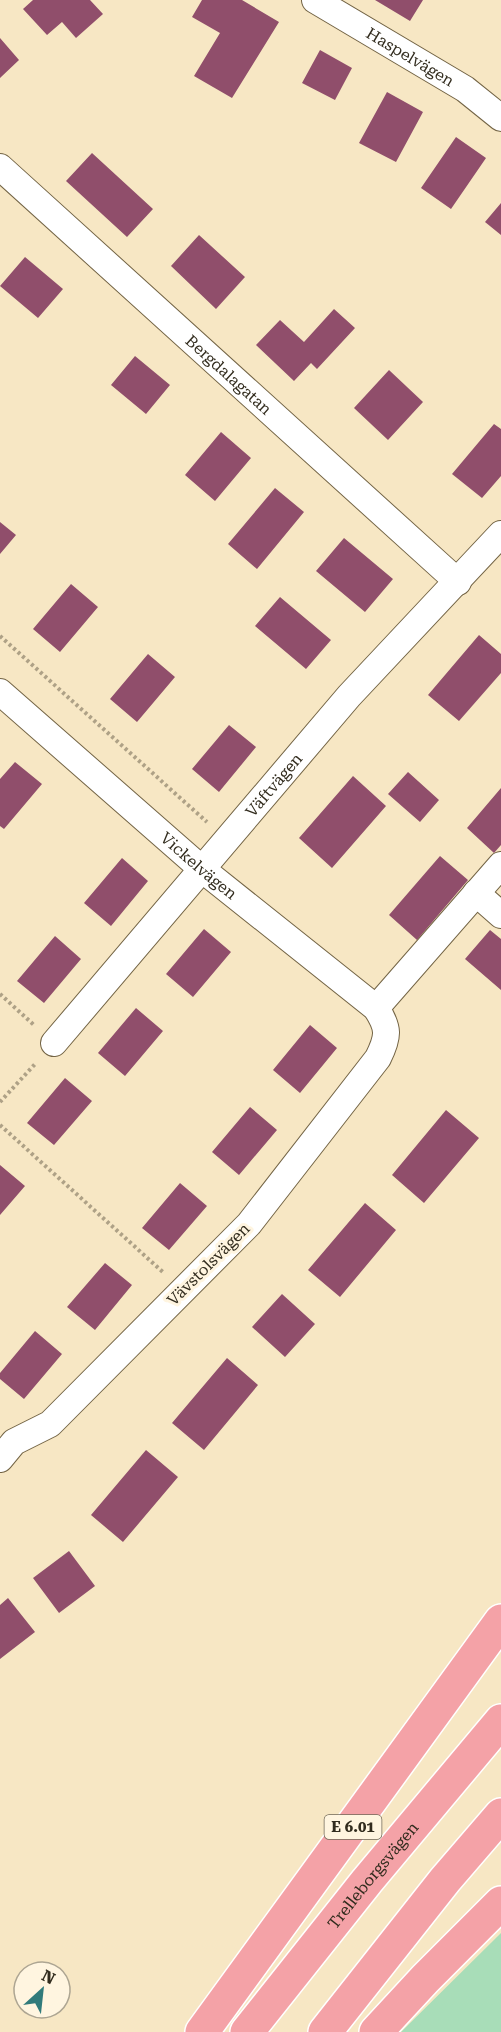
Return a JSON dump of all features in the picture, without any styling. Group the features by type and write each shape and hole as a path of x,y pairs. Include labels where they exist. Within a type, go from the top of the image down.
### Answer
{"highway":[{"name":"E 6.01","path":"202,2032 501,1621"},
{"name":"Trelleborgsvägen","path":"247,2032 367,1881 501,1721"},
{"path":"325,2032 445,1880 501,1815"},
{"path":"376,2032 501,1903"}],"street":[{"name":"Haspelvägen","path":"315,0 465,89 501,118"},
{"name":"Bergdalagatan","path":"0,167 458,582"},
{"name":"Väftvägen","path":"54,1042 349,696 501,534"},
{"name":"Vickelvägen","path":"3,701 203,870 376,1008 386,1023 387,1041"},
{"path":"376,1008 501,865"},
{"path":"476,893 501,915"},
{"name":"Vävstolsvägen","path":"5,1444 50,1424 249,1224 378,1058 387,1041"}],"path":[{"path":"0,636 228,840"},
{"path":"0,994 54,1042 0,1102"},
{"path":"0,1125 182,1289"}],"green space":[{"path":"501,1933 501,2032 401,2032"}],"building":[{"path":"33,0 90,0 103,14 76,38 62,22 47,35 23,9"},
{"path":"202,0 242,0 279,22 232,98 194,76 220,33 192,17"},
{"path":"375,0 423,0 410,21"},
{"path":"0,38 19,60 0,78"},
{"path":"320,50 352,68 335,100 302,83"},
{"path":"387,92 423,112 396,162 359,143"},
{"path":"456,137 486,158 451,209 421,188"},
{"path":"92,153 153,209 127,237 66,181"},
{"path":"501,203 501,235 485,222"},
{"path":"199,235 245,277 216,309 171,266"},
{"path":"25,257 63,289 38,318 0,286"},
{"path":"334,309 355,328 317,369 311,363 294,381 256,345 280,320 304,342"},
{"path":"135,356 170,385 146,414 111,385"},
{"path":"389,370 423,402 388,440 354,408"},
{"path":"494,424 501,429 501,476 482,498 452,474"},
{"path":"221,432 251,458 215,501 185,475"},
{"path":"275,488 304,512 257,569 228,544"},
{"path":"0,522 16,535 0,554"},
{"path":"344,538 393,579 365,612 316,571"},
{"path":"71,584 98,607 60,652 33,629"},
{"path":"280,597 331,640 306,669 255,626"},
{"path":"479,635 501,654 501,673 459,721 428,695"},
{"path":"148,654 175,677 137,722 110,699"},
{"path":"229,725 256,747 219,792 192,769"},
{"path":"15,762 42,784 4,829 0,826 0,779"},
{"path":"408,772 439,800 420,822 388,794"},
{"path":"353,776 386,806 332,868 299,838"},
{"path":"501,788 501,845 494,853 467,828"},
{"path":"440,856 468,880 417,940 389,915"},
{"path":"122,858 148,881 111,926 84,903"},
{"path":"204,929 231,952 193,997 166,974"},
{"path":"490,930 501,939 501,990 465,959"},
{"path":"55,936 81,959 44,1003 17,981"},
{"path":"136,1008 163,1031 125,1076 98,1053"},
{"path":"310,1025 337,1048 300,1093 273,1070"},
{"path":"65,1078 92,1101 54,1145 27,1123"},
{"path":"250,1107 277,1130 239,1175 212,1152"},
{"path":"446,1110 479,1138 424,1203 392,1175"},
{"path":"0,1165 25,1186 0,1215"},
{"path":"180,1183 207,1206 169,1250 142,1228"},
{"path":"365,1203 396,1230 340,1297 308,1270"},
{"path":"105,1263 132,1285 95,1330 67,1307"},
{"path":"282,1294 315,1324 285,1357 252,1327"},
{"path":"35,1331 62,1354 24,1399 0,1379 0,1373"},
{"path":"227,1358 258,1385 204,1450 172,1423"},
{"path":"146,1450 178,1477 123,1542 91,1515"},
{"path":"69,1551 95,1586 59,1613 33,1578"},
{"path":"8,1598 35,1632 0,1659 0,1605"}]}
